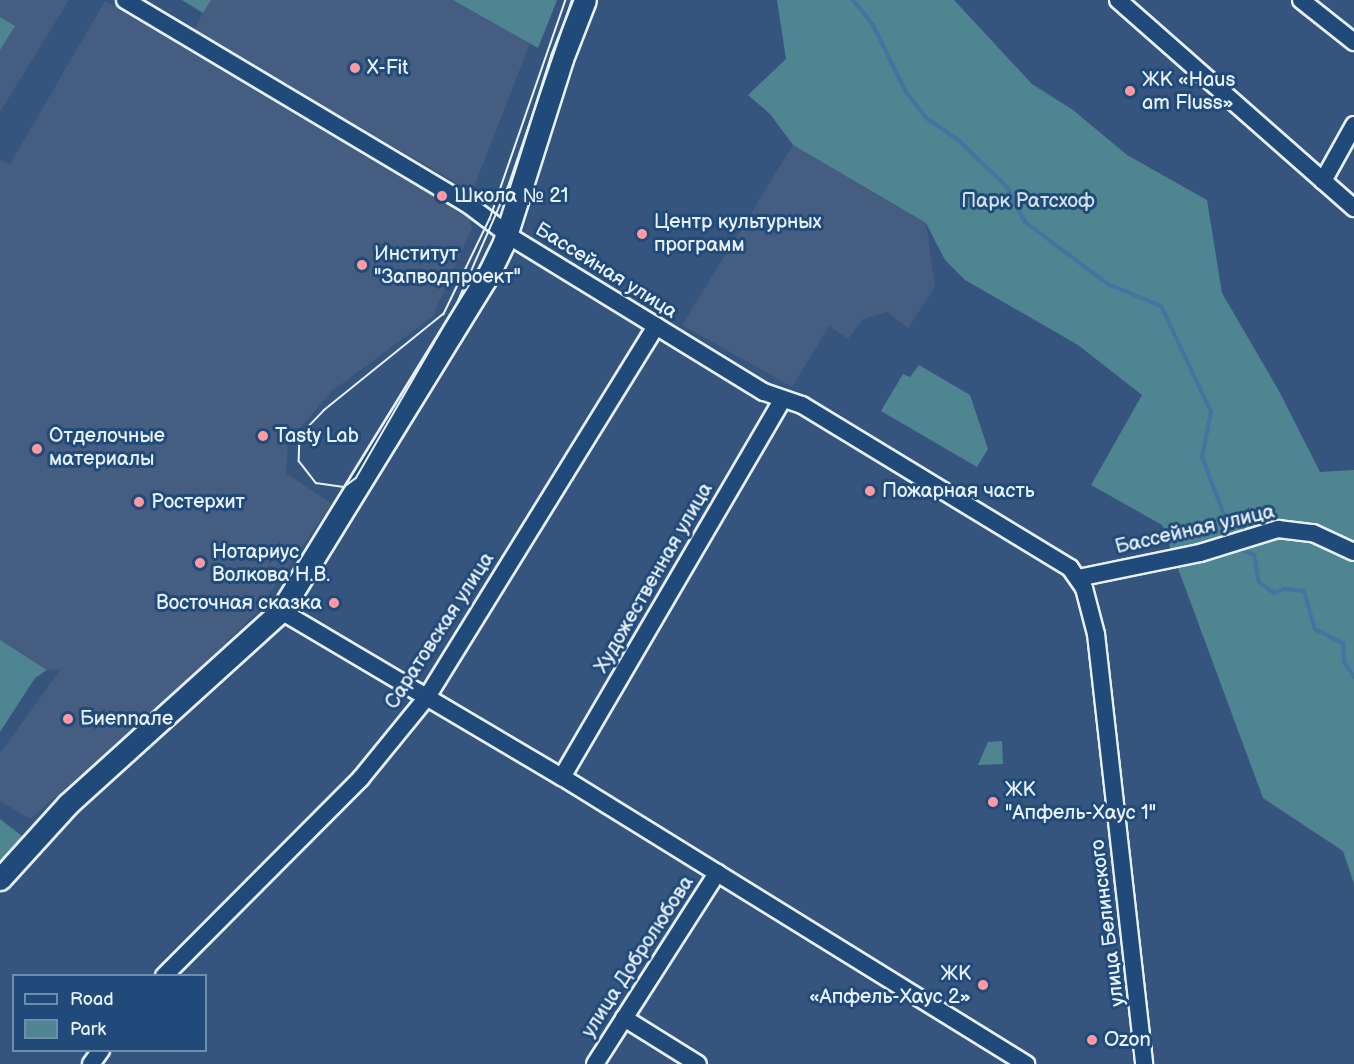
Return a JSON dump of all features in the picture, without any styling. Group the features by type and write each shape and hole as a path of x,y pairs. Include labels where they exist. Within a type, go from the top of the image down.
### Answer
{"main road":[{"path":"0,879 68,804 238,654 281,611 484,282 507,233 562,59 585,0"}],"street":[{"name":"Бассейная улица","path":"125,0 466,202 507,233 656,326 782,400 802,405 1074,573 1200,553 1278,529 1313,533 1354,552"},
{"path":"1118,0 1354,208"},
{"path":"1301,0 1354,42"},
{"path":"1323,181 1354,125"},
{"name":"Саратовская улица","path":"165,974 354,786 427,697 656,326"},
{"name":"Художественная улица","path":"562,777 782,400"},
{"name":"улица Белинского","path":"1074,573 1092,610 1096,634 1144,1064"},
{"path":"281,611 562,777 1026,1064"},
{"name":"улица Добролюбова","path":"595,1064 717,873"},
{"path":"624,1018 698,1064"}],"shaded area":[{"path":"0,0 69,0 0,112"},
{"path":"182,0 453,0 530,43 472,192 193,31 203,13"},
{"path":"105,1 468,216 472,228 433,316 332,391 288,442 286,473 332,504 256,613 156,711 30,819 0,801 0,753 61,669 47,670 0,640 0,160 10,164"},
{"path":"793,145 926,223 935,287 908,328 887,312 863,319 848,339 829,326 792,387 682,325"}],"green space":[{"path":"182,0 211,0 203,13"},
{"path":"453,0 557,0 538,48"},
{"name":"Парк Ратсхоф","path":"777,0 954,0 1032,84 1073,110 1127,155 1207,200 1222,293 1279,391 1320,472 1354,470 1354,884 1343,851 1263,798 1162,525 1091,485 1142,395 1078,345 965,280 945,260 926,223 793,145 770,114 748,95 786,59"},
{"path":"0,17 15,26 0,50"},
{"path":"919,365 970,395 988,449 977,467 881,411 903,374 910,377"},
{"path":"0,640 47,670 35,678 0,732"},
{"path":"1002,741 1003,764 978,765 988,742"},
{"path":"0,819 22,836 0,865"}],"waterway":[{"path":"853,0 873,25 906,92 926,118 956,138 1007,187 1025,222 1108,284 1161,306 1211,412 1202,457 1233,538"},
{"path":"1237,548 1254,555 1259,582 1274,593 1284,589 1304,591 1315,629 1343,643 1344,662 1354,677"}],"tram line":[{"path":"566,0 490,219 444,314 324,411 300,436 299,461 316,483 344,487 356,478 458,301 509,184 572,0"}],"place":[{"name":"X-Fit","path":"355,68"},
{"name":"ЖК «Haus am Fluss»","path":"1130,91"},
{"name":"Школа № 21","path":"442,196"},
{"name":"Центр культурных программ","path":"642,234"},
{"name":"Институт \"Запводпроект\"","path":"362,265"},
{"name":"Tasty Lab","path":"263,436"},
{"name":"Отделочные материалы","path":"37,449"},
{"name":"Пожарная часть","path":"870,491"},
{"name":"Ростерхит","path":"139,502"},
{"name":"Нотариус Волкова Н.В.","path":"200,563"},
{"name":"Восточная сказка","path":"334,603"},
{"name":"Биеnnале","path":"68,719"},
{"name":"ЖК \"Апфель-Хаус 1\"","path":"993,802"},
{"name":"ЖК «Апфель-Хаус 2»","path":"983,985"},
{"name":"Ozon","path":"1092,1040"}]}
